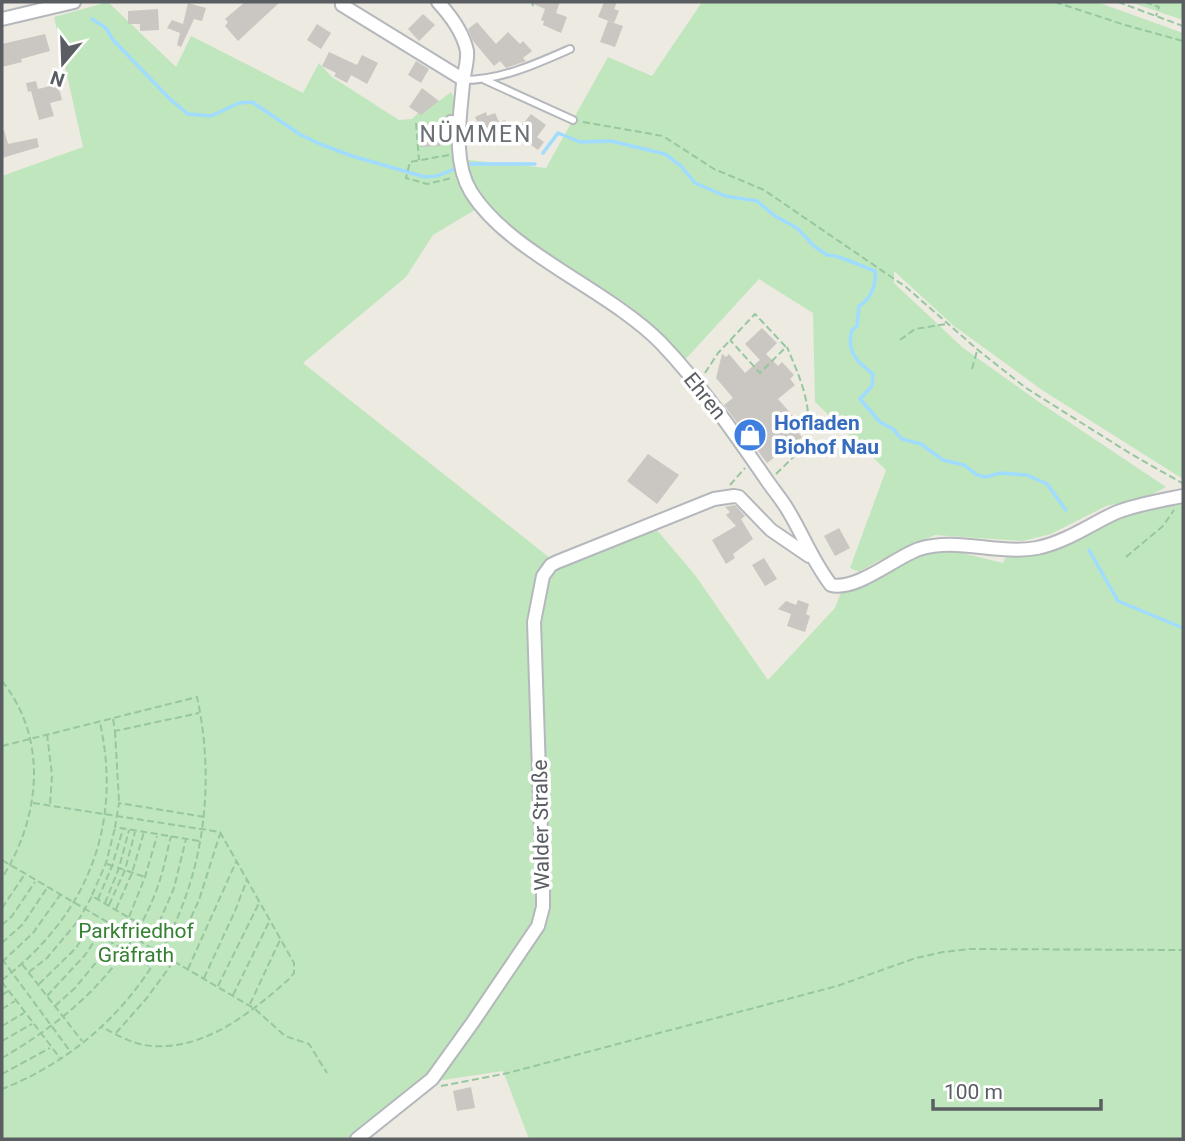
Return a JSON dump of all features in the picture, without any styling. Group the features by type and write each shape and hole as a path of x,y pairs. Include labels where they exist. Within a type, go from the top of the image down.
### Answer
{"street":[{"path":"2,19 74,2"},
{"path":"438,2 459,29 467,55 461,120 461,160"},
{"path":"342,5 464,79"},
{"name":"Ehren","path":"461,160 479,202 509,232 643,326 697,386 789,511 812,559"},
{"path":"721,497 739,497 771,530 812,559 831,585 845,587 918,550 948,545 1005,551 1040,547 1068,538 1117,512 1183,496"},
{"name":"Walder Straße","path":"358,1139 426,1085 533,935 541,916 542,822 533,639 543,576 551,565 557,562 721,497"}],"lane":[{"path":"464,79 485,80 534,65 570,49"},
{"path":"485,80 573,120"}],"path":[{"path":"1055,2 1183,41"},
{"path":"1118,2 1183,26"},
{"path":"1145,2 1159,7 1156,17"},
{"path":"573,120 663,136 714,169 764,190 906,287 978,351 1052,405 1183,484"},
{"path":"416,123 419,161"},
{"path":"461,160 427,184 406,178 410,162 461,160"},
{"path":"697,386 718,353 754,314 786,347 804,394 808,410 808,428 796,454 768,482"},
{"path":"900,340 915,329 947,324"},
{"path":"730,340 760,373 786,347"},
{"path":"972,369 978,351"},
{"path":"721,497 753,460"},
{"path":"1126,557 1170,518 1183,496"},
{"path":"2,681 25,722 34,772 33,803 22,844 2,878"},
{"path":"2,746 197,697 207,757 205,817 193,876 173,929 159,953 135,988 101,1026 71,1052 2,1088"},
{"path":"115,731 201,713"},
{"path":"28,973 47,958 78,922 106,863 116,827 119,803 113,719"},
{"path":"60,1059 2,980 53,933 74,903 90,873 101,841 105,815 107,763 100,722"},
{"path":"47,734 52,775 50,806"},
{"path":"33,803 220,833 294,962 294,973 256,1009 201,1038 179,1045 151,1046 101,1026"},
{"path":"119,803 205,817"},
{"path":"116,827 200,842"},
{"path":"97,900 112,866 123,829"},
{"path":"104,904 119,868 129,830"},
{"path":"109,906 125,870 135,831"},
{"path":"116,910 132,873 144,832"},
{"path":"173,929 183,935 199,900 220,833"},
{"path":"128,918 145,877 157,834"},
{"path":"2,1058 42,1035 63,1018 95,988 125,950 141,925 159,883 171,836"},
{"path":"155,933 174,888 186,839"},
{"path":"2,860 256,1009 285,1036 309,1044 327,1073"},
{"path":"188,970 236,861"},
{"path":"106,863 145,877"},
{"path":"2,908 25,874"},
{"path":"2,925 12,916 36,880"},
{"path":"204,979 247,880"},
{"path":"2,943 23,924 48,887"},
{"path":"60,894 33,933 2,961 71,1052"},
{"path":"92,896 167,940"},
{"path":"218,987 259,902"},
{"path":"233,996 270,921"},
{"path":"78,922 150,966"},
{"path":"38,985 76,947 89,928"},
{"path":"47,996 85,955 98,934"},
{"path":"249,1005 281,940"},
{"path":"55,1007 75,988 112,943"},
{"path":"426,1085 440,1086 508,1073 836,986 916,958 943,952 1183,950"},
{"path":"115,1033 146,999 174,961"},
{"path":"22,964 82,1042"},
{"path":"2,995 9,991"},
{"path":"2,1009 16,1001"},
{"path":"2,1026 25,1013"},
{"path":"2,1041 33,1023"},
{"path":"2,1074 51,1048"}],"green space":[{"name":"Parkfriedhof Gräfrath","path":"108,2 176,67 191,36 303,93 319,63 332,77 399,120 412,119 423,108 427,110 451,92 457,105 455,144 478,208 433,235 406,277 303,363 550,558 539,570 527,650 539,834 537,919 427,1079 353,1139 2,1139 2,176 83,147 54,17"},
{"path":"702,2 1097,2 1183,33 1183,479 1042,390 954,326 894,271 894,283 962,347 1166,487 1145,498 1106,506 1051,534 1023,541 935,535 859,572 850,568 886,470 815,402 813,313 759,279 683,362 644,317 513,228 490,206 474,184 468,160 546,168 608,57 652,76"},
{"path":"1130,2 1183,2 1183,20"},
{"path":"1183,504 1183,1139 529,1139 503,1071 436,1081 542,932 551,885 538,654 545,587 555,568 656,529 695,575 768,680 835,608 841,592 867,583 923,553 954,551 1003,563 1005,558 1044,552 1074,543 1130,512"}],"building":[{"path":"245,2 280,2 238,41 225,26 228,22 225,19"},
{"path":"529,2 560,2 556,13 567,17 561,33 543,25 544,21 541,20 545,9"},
{"path":"604,2 617,2 614,9 619,11 614,23 598,17"},
{"path":"188,3 206,8 202,21 194,19 181,47 177,45 180,33 167,28 172,20 183,24"},
{"path":"158,9 159,30 140,31 140,24 128,24 128,11"},
{"path":"423,14 435,25 419,41 408,29"},
{"path":"608,21 623,26 615,47 600,42"},
{"path":"477,22 496,44 508,32 520,44 523,41 532,51 523,58 526,61 506,68 500,61 494,66 473,41 468,29"},
{"path":"317,24 331,33 321,49 307,40"},
{"path":"45,34 50,51 2,67 2,44"},
{"path":"329,52 357,65 362,55 378,63 367,84 351,75 347,83 322,66"},
{"path":"416,61 429,69 421,83 408,75"},
{"path":"36,81 38,89 58,84 62,100 50,103 54,116 39,120 26,83"},
{"path":"422,88 439,101 421,115 409,107"},
{"path":"486,112 487,116 495,113 499,122 505,120 507,125 516,122 521,126 531,114 546,125 537,137 544,142 538,150 509,129 491,138 484,124 479,126 475,117"},
{"path":"438,123 440,146 420,147 419,124"},
{"path":"4,130 8,144 37,138 39,147 2,158"},
{"path":"762,328 777,343 766,354 778,366 782,362 794,375 790,379 795,385 778,399 801,425 795,429 802,437 783,456 780,453 767,463 724,405 733,398 716,378 722,354 726,357 729,354 745,373 760,360 745,344"},
{"path":"648,454 679,475 657,504 627,481"},
{"path":"735,505 745,516 741,519 753,539 733,554 735,558 726,564 712,540 736,526 726,515 730,512 725,507"},
{"path":"839,528 850,548 835,556 824,536"},
{"path":"764,558 777,579 765,586 752,565"},
{"path":"798,600 809,604 806,614 810,616 805,632 787,626 791,614 778,609 786,601 796,605"},
{"path":"471,1087 475,1108 457,1111 453,1091"}],"waterway":[{"path":"92,19 106,28 113,40 188,114 211,116 239,103 252,102 301,135 320,144 425,177 437,176 467,164 535,164"},
{"path":"543,153 558,133 580,142 611,141 665,154 681,166 695,183 725,196 757,201 775,216 797,228 827,255 875,271 872,291 859,306 857,326 852,330 850,344 854,355 873,374 872,386 860,399 880,422 893,429 902,439 921,444 943,460 964,465 977,475 1027,475 1047,484 1066,510"},
{"path":"1089,550 1118,601 1183,628"}],"place":[{"name":"Hofladen Biohof Nau","path":"750,435"}],"district":[{"name":"NÜMMEN","path":"476,134"}]}
